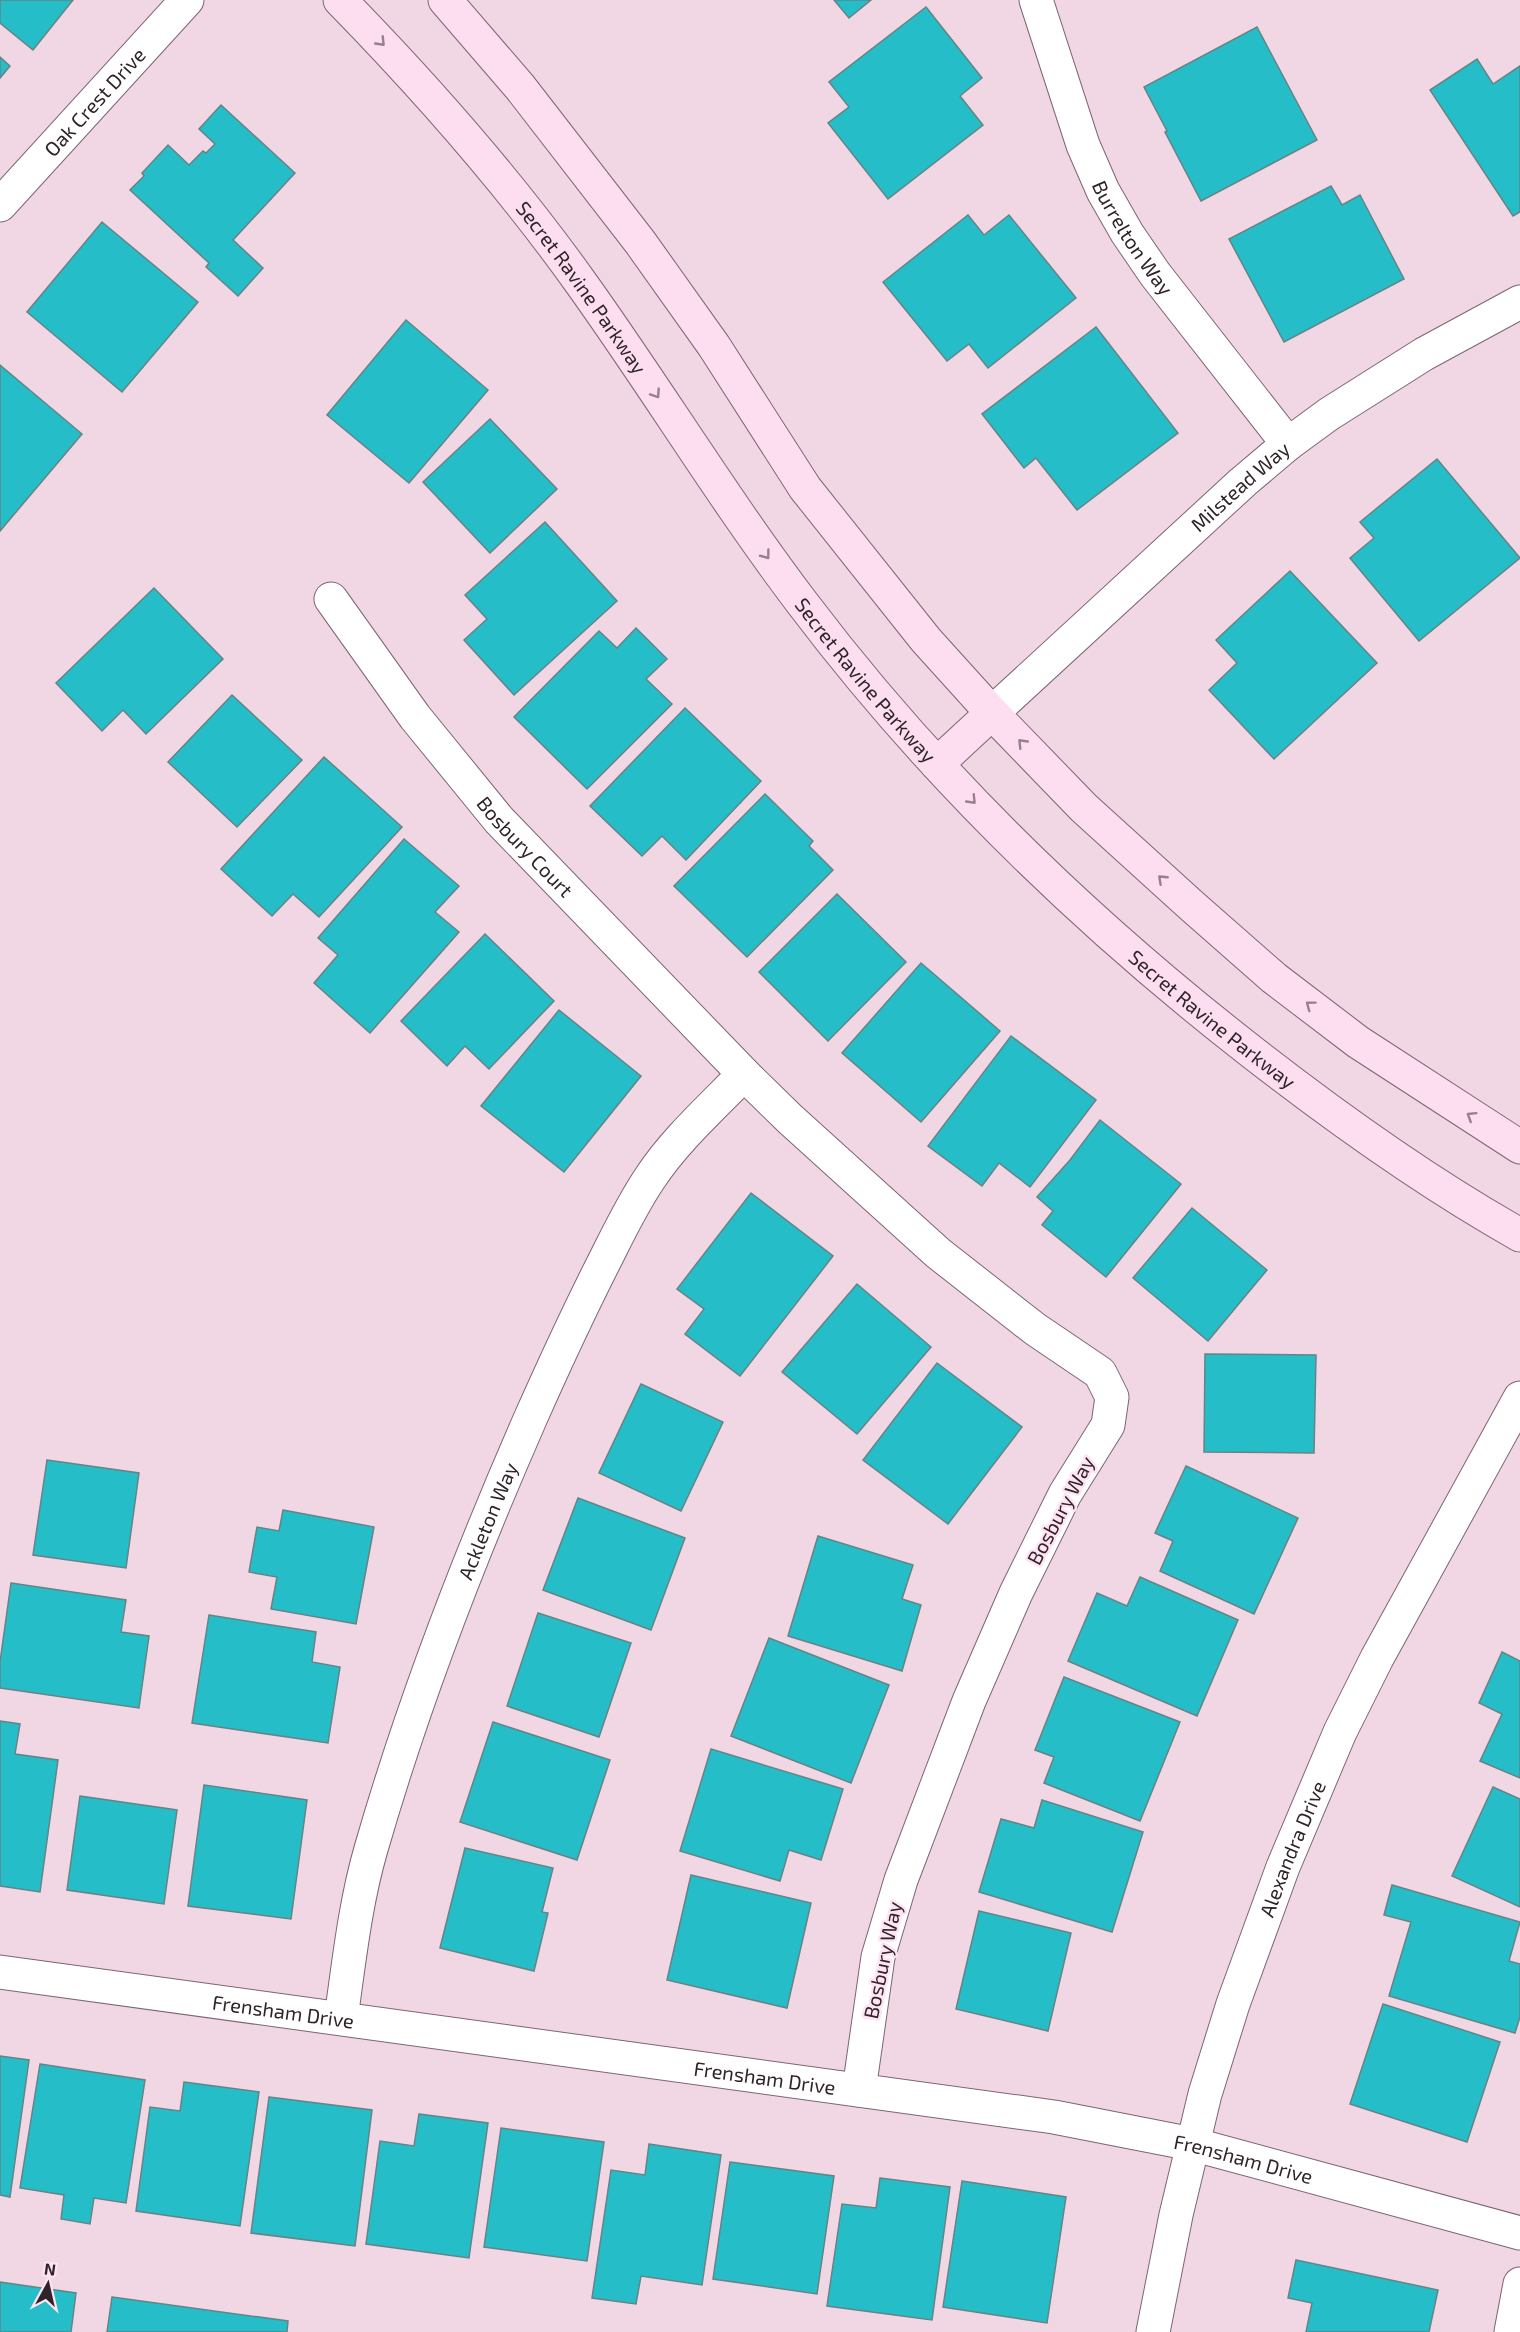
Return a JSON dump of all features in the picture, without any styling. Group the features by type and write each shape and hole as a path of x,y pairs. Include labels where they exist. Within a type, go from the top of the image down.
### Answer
{"main road":[{"name":"Secret Ravine Parkway","path":"340,0 407,68 457,126 580,282 745,526 805,608 871,689 937,764 1020,851 1122,946 1222,1029 1316,1102 1408,1166 1520,1234"},
{"path":"445,0 520,87 633,233 714,346 806,488 926,640 992,713 1084,808 1274,978 1358,1042 1520,1147"},
{"path":"937,764 992,713"}],"street":[{"name":"Oak Crest Drive","path":"0,205 188,0"},
{"name":"Burrelton Way","path":"1036,0 1083,145 1103,191 1155,274 1288,444"},
{"name":"Milstead Way","path":"992,713 1243,482 1288,444 1329,414 1414,359 1520,302"},
{"name":"Bosbury Court","path":"331,598 415,717 499,820 744,1074"},
{"name":"Ackleton Way","path":"341,2018 354,1928 371,1849 425,1685 506,1475 551,1373 630,1211 651,1177 677,1144 744,1074"},
{"name":"Bosbury Way","path":"744,1074 790,1119 938,1253 1035,1329 1100,1373 1112,1397 1108,1425 1065,1494 1016,1593 965,1712 901,1880 878,1957 859,2090"},
{"name":"Alexandra Drive","path":"1153,2332 1176,2215 1209,2078 1233,2004 1283,1867 1340,1732 1377,1658 1520,1398"},
{"name":"Frensham Drive","path":"0,1972 1054,2116 1192,2145 1520,2233"},
{"path":"1511,2332 1520,2284"}],"building":[{"path":"0,0 73,0 33,50 0,23"},
{"path":"834,0 871,0 849,18"},
{"path":"926,7 982,78 960,96 983,125 888,199 828,123 849,107 829,82"},
{"path":"1257,27 1317,140 1201,201 1144,87"},
{"path":"0,57 10,66 0,78"},
{"path":"1477,59 1493,84 1520,66 1520,212 1513,216 1430,90"},
{"path":"221,105 295,173 233,240 263,268 238,296 206,267 209,263 130,190 168,145 189,165 203,151 206,153 215,144 199,129"},
{"path":"1331,186 1342,205 1360,195 1404,279 1284,342 1229,239"},
{"path":"968,215 984,235 1009,215 1076,298 988,368 969,344 947,361 883,282"},
{"path":"102,222 198,302 122,392 27,312"},
{"path":"406,320 488,390 409,483 327,415"},
{"path":"1096,327 1178,433 1077,510 1036,458 1024,468 982,414"},
{"path":"0,365 82,434 0,531"},
{"path":"490,419 557,489 490,553 423,482"},
{"path":"1437,459 1520,558 1419,641 1350,558 1374,538 1360,522"},
{"path":"545,522 617,601 514,695 464,640 487,619 465,595"},
{"path":"1290,571 1377,663 1274,759 1209,690 1237,663 1216,640"},
{"path":"154,588 223,659 146,734 123,710 102,731 56,683"},
{"path":"636,628 667,659 646,679 672,704 587,789 514,717 599,631 617,648"},
{"path":"232,695 302,760 237,827 168,762"},
{"path":"685,708 761,781 686,860 662,836 642,856 590,806"},
{"path":"324,757 402,827 319,917 293,894 272,916 221,869"},
{"path":"765,794 813,841 809,846 833,870 747,957 674,886"},
{"path":"404,839 459,886 435,912 459,932 370,1033 314,983 338,955 318,938"},
{"path":"837,894 906,962 828,1041 759,972"},
{"path":"485,934 554,1001 489,1069 465,1046 447,1066 401,1021"},
{"path":"921,963 1000,1031 921,1122 842,1053"},
{"path":"559,1010 641,1076 564,1172 481,1106"},
{"path":"1011,1036 1096,1100 1030,1187 999,1163 982,1186 928,1146"},
{"path":"1100,1120 1181,1184 1106,1277 1042,1225 1053,1211 1037,1197 1070,1160"},
{"path":"751,1193 833,1256 740,1376 685,1334 704,1309 677,1289"},
{"path":"1192,1208 1267,1270 1208,1341 1133,1278"},
{"path":"857,1284 931,1347 857,1434 782,1372"},
{"path":"1205,1354 1316,1355 1314,1453 1204,1452"},
{"path":"937,1363 1022,1427 948,1524 863,1460"},
{"path":"641,1384 723,1422 681,1511 599,1473"},
{"path":"47,1460 139,1473 126,1568 33,1555"},
{"path":"1186,1466 1298,1518 1254,1614 1160,1571 1173,1541 1155,1533"},
{"path":"578,1498 685,1538 651,1630 543,1590"},
{"path":"283,1510 374,1527 356,1624 271,1609 277,1577 249,1572 257,1527 279,1531"},
{"path":"818,1536 913,1565 902,1599 921,1605 902,1671 788,1636"},
{"path":"1140,1577 1238,1620 1197,1716 1068,1661 1097,1593 1127,1606"},
{"path":"11,1583 126,1600 121,1632 149,1636 139,1708 0,1688 0,1662"},
{"path":"538,1613 631,1643 599,1737 507,1706"},
{"path":"209,1615 316,1632 312,1662 340,1667 328,1743 192,1723"},
{"path":"769,1638 889,1685 851,1783 731,1736"},
{"path":"1502,1652 1520,1661 1520,1778 1480,1761 1502,1714 1479,1703"},
{"path":"1064,1677 1180,1722 1140,1821 1044,1783 1054,1757 1035,1750"},
{"path":"0,1721 20,1724 15,1754 58,1760 40,1892 0,1886"},
{"path":"493,1722 610,1760 577,1860 460,1822"},
{"path":"711,1749 843,1789 821,1860 789,1850 780,1881 680,1851"},
{"path":"204,1785 307,1800 291,1919 188,1906"},
{"path":"1493,1787 1520,1799 1520,1907 1452,1876"},
{"path":"80,1796 177,1810 164,1904 67,1890"},
{"path":"1042,1800 1143,1832 1112,1932 979,1892 1001,1819 1034,1828"},
{"path":"465,1848 553,1868 542,1912 548,1913 534,1971 440,1948"},
{"path":"691,1875 811,1903 787,2008 667,1980"},
{"path":"1392,1885 1520,1922 1509,1961 1520,1964 1520,2017 1515,2033 1389,1996 1411,1922 1384,1915"},
{"path":"979,1911 1071,1933 1048,2031 956,2009"},
{"path":"1383,2004 1500,2042 1467,2142 1350,2104"},
{"path":"0,2056 29,2060 10,2197 0,2195"},
{"path":"40,2064 145,2080 126,2203 94,2198 90,2224 61,2219 64,2195 20,2188"},
{"path":"184,2082 259,2092 240,2226 136,2211 150,2107 180,2111"},
{"path":"269,2097 372,2110 355,2246 251,2233"},
{"path":"419,2114 488,2123 469,2258 366,2244 380,2141 414,2146"},
{"path":"501,2128 604,2142 587,2261 484,2247"},
{"path":"649,2144 721,2155 702,2285 641,2276 636,2304 592,2298 611,2170 645,2175"},
{"path":"730,2162 834,2176 817,2294 713,2279"},
{"path":"880,2178 950,2187 932,2320 827,2306 842,2204 876,2208"},
{"path":"962,2181 1066,2197 1047,2323 943,2307"},
{"path":"1296,2260 1438,2290 1429,2332 1306,2332 1312,2303 1288,2298"},
{"path":"0,2282 76,2293 71,2332 0,2332"},
{"path":"112,2297 288,2321 287,2332 107,2332"}]}
